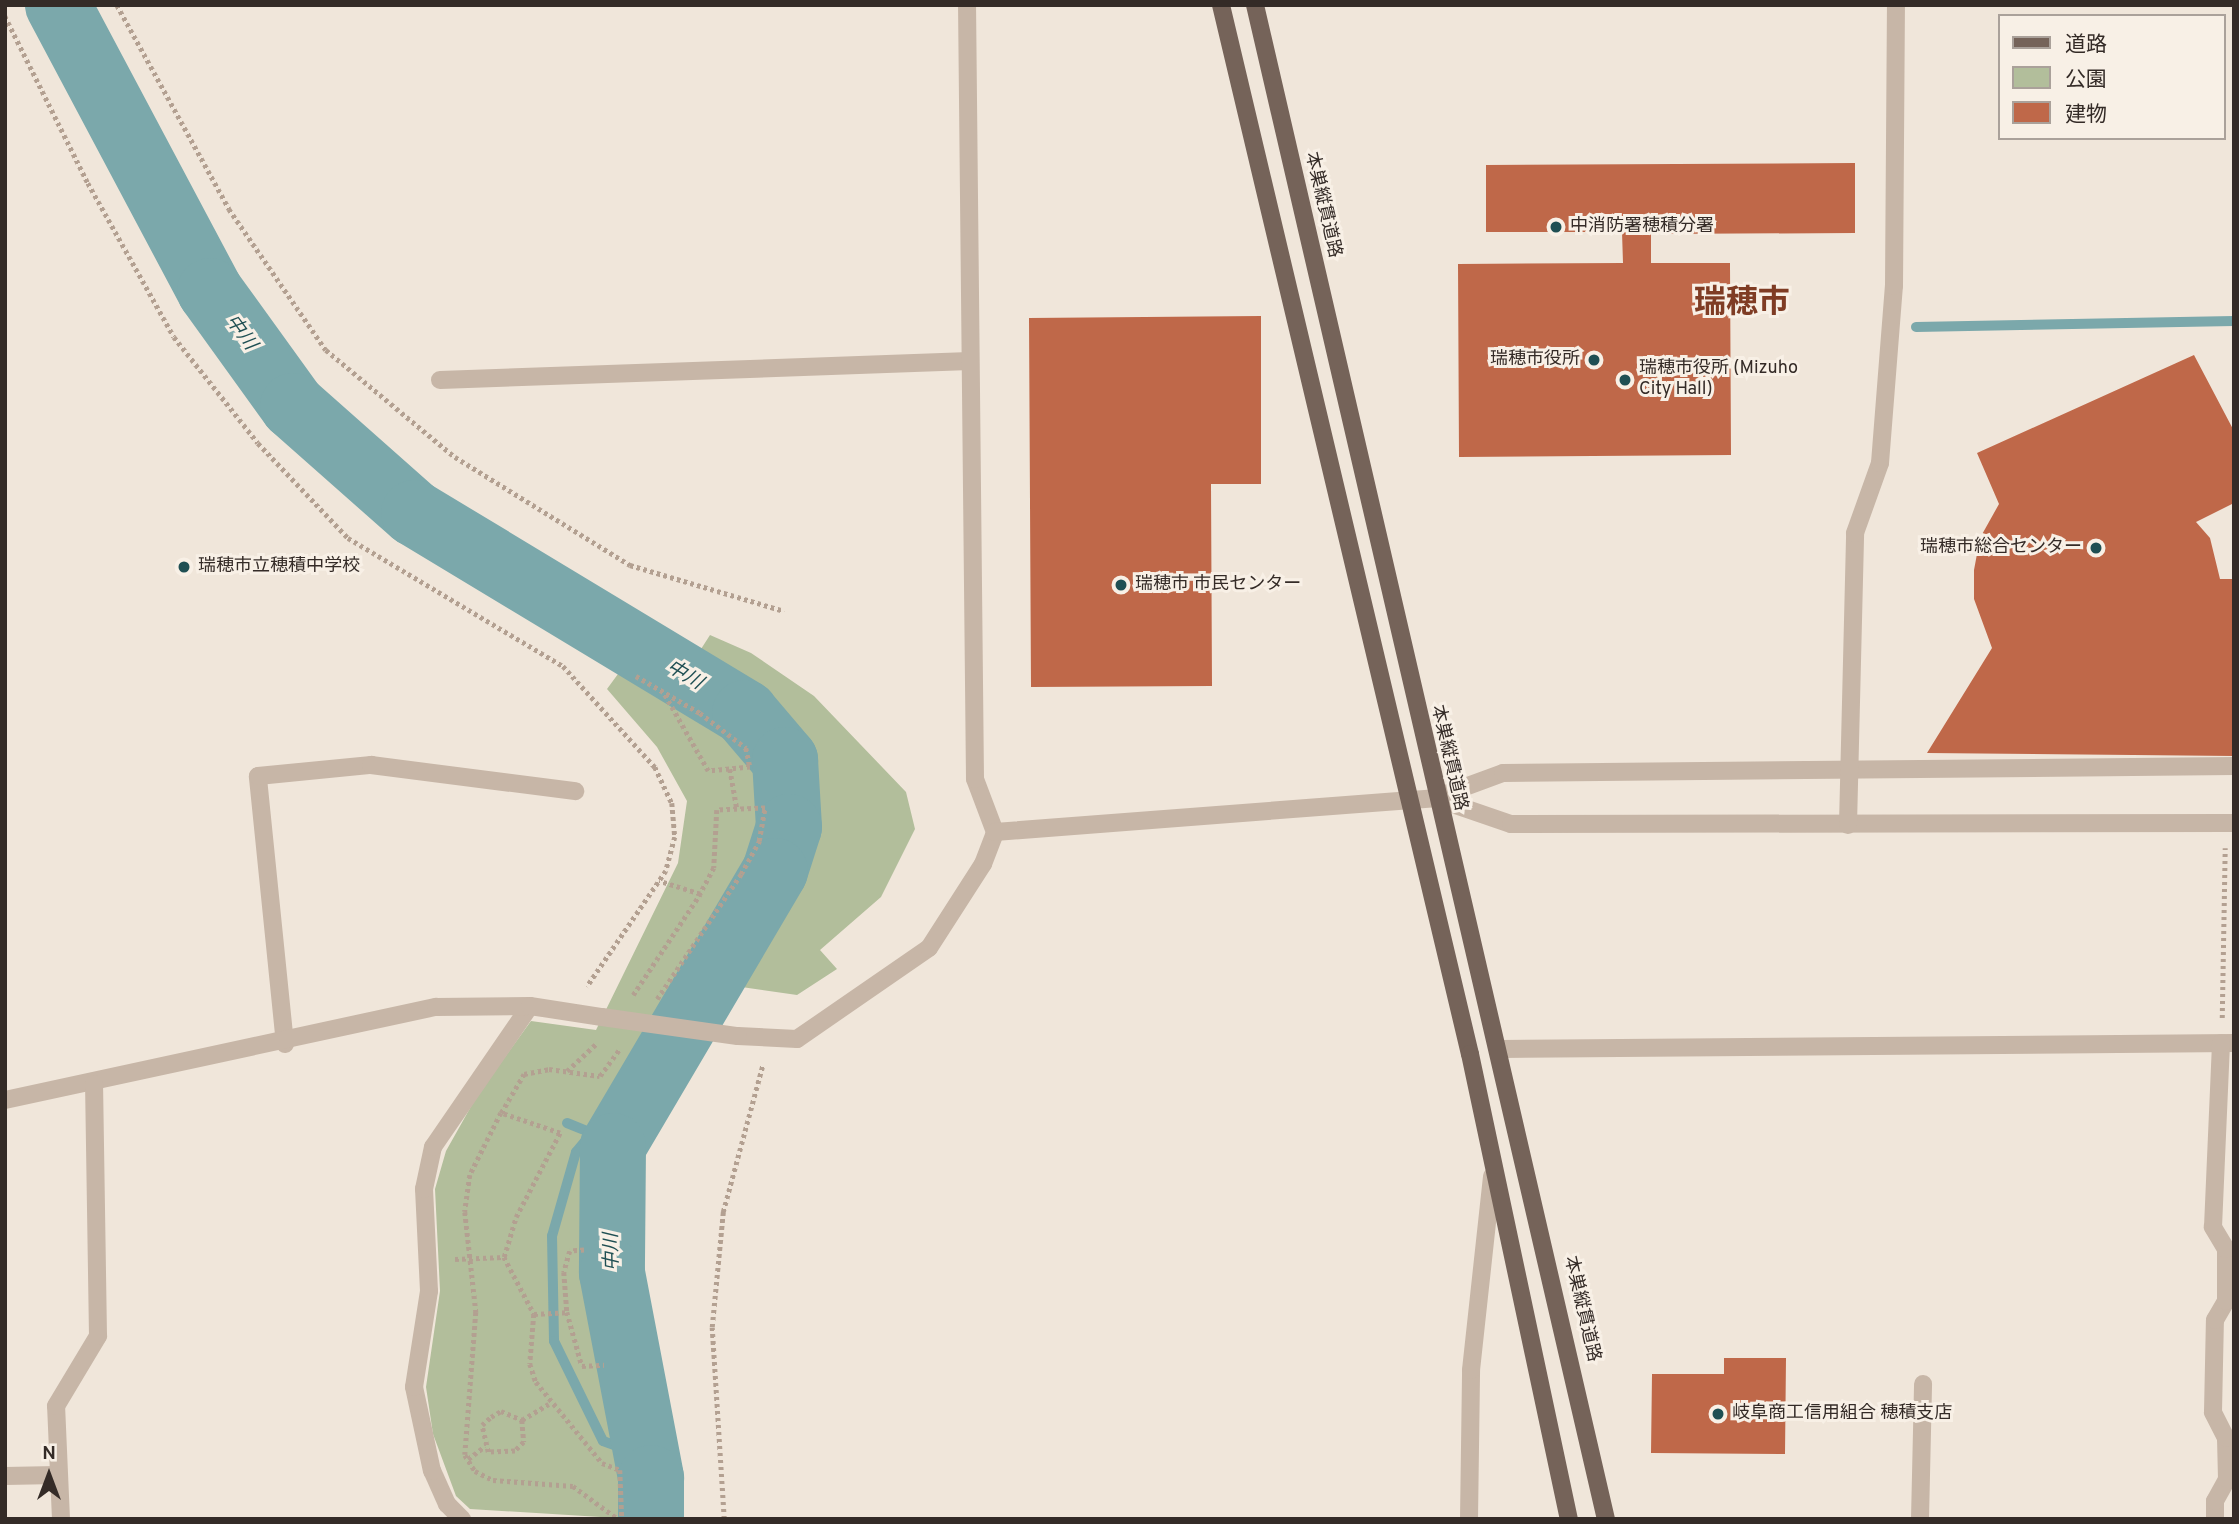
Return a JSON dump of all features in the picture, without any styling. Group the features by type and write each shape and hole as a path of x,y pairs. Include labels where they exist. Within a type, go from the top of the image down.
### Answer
{"main road":[{"path":"1221,5 1406,802 1470,1054 1492,1176 1569,1519"},
{"name":"本巣縦貫道路","path":"1255,5 1434,799 1501,1049 1606,1519"}],"street":[{"path":"5,1100 285,1044 436,1007 530,1006 738,1037 797,1039 929,947 983,864 995,832 975,779 967,5"},
{"path":"1848,825 1855,533 1880,463 1894,286 1896,5"},
{"path":"440,380 971,361"},
{"path":"285,1044 258,776 371,765 575,790"},
{"path":"995,832 1434,799 1503,773 2234,766"},
{"path":"1434,799 1511,824 2229,823"},
{"path":"463,1519 447,1504 420,1437 414,1387 429,1291 424,1189 433,1147 530,1006"},
{"path":"1501,1049 2228,1043 2213,1227 2226,1249 2226,1301 2215,1320 2213,1412 2226,1437 2227,1479 2215,1501 2215,1519"},
{"path":"61,1519 56,1406 98,1336 94,1084"},
{"path":"1469,1519 1471,1370 1492,1176"},
{"path":"1920,1519 1923,1384"},
{"path":"5,1476 57,1475"}],"path":[{"path":"117,5 229,209 326,350 455,457 630,565 784,611"},
{"path":"5,16 88,183 174,337 258,443 348,538 563,666 655,767 672,803 675,837 659,881 569,1012"},
{"path":"636,676 663,692 746,748 750,767 708,771 663,692"},
{"path":"730,769 737,807"},
{"path":"624,1007 678,935 714,868 717,810 737,807 765,808 759,841 648,1010"},
{"path":"2228,1043 2229,823"},
{"path":"659,881 700,894"},
{"path":"567,1071 601,1038"},
{"path":"724,1519 712,1327 723,1212 772,1038"},
{"path":"620,1519 573,1486 494,1480 475,1471 468,1459 476,1312 467,1258 470,1175 524,1074 567,1071 600,1076 624,1043"},
{"path":"501,1113 560,1133 516,1217 505,1257 534,1314 530,1364 549,1404 602,1463 620,1470 620,1519"},
{"path":"584,1250 570,1251 564,1272 567,1312 582,1366 604,1365"},
{"path":"427,1261 505,1257"},
{"path":"534,1314 567,1312"},
{"path":"522,1420 549,1404"},
{"path":"485,1446 482,1425 491,1417 501,1411 522,1420"},
{"path":"485,1446 502,1455 515,1451 524,1442 522,1420"},
{"path":"468,1459 485,1446"}],"green space":[{"path":"648,633 694,660 710,635 751,653 814,696 906,792 915,829 881,897 820,950 837,969 797,995 686,979 602,1124 590,1173 590,1280 625,1440 633,1519 470,1509 456,1496 433,1434 426,1387 440,1291 435,1189 446,1151 478,1094 531,1021 596,1030 678,863 687,801 657,747 607,689"}],"building":[{"name":"瑞穂市役所","path":"1855,163 1855,233 1651,234 1651,263 1730,263 1731,455 1459,457 1458,264 1623,263 1622,232 1486,232 1486,165"},
{"name":"瑞穂市 市民センター","path":"1261,316 1261,484 1211,484 1212,686 1031,687 1029,318"},
{"name":"瑞穂市総合センター","path":"2194,355 2234,431 2234,503 2196,522 2210,538 2220,579 2234,579 2234,756 1927,753 1992,648 1974,599 1974,570 1980,538 1999,504 1977,453"},
{"name":"岐阜商工信用組合 穂積支店","path":"1724,1358 1786,1358 1785,1454 1651,1453 1652,1374 1724,1374"}],"waterway":[{"name":"中川","path":"58,5 210,291 293,406 414,513 745,713 785,760 789,827 775,871 613,1146 612,1273 651,1478 651,1519"},
{"path":"1916,327 2234,321"},
{"path":"567,1123 592,1133 576,1152 552,1236 554,1341 603,1441 647,1457"}],"place":[{"name":"中消防署穂積分署","path":"1556,227"},
{"name":"瑞穂市役所","path":"1594,360"},
{"name":"瑞穂市役所 (Mizuho City Hall)","path":"1625,380"},
{"name":"瑞穂市総合センター","path":"2096,548"},
{"name":"瑞穂市立穂積中学校","path":"184,567"},
{"name":"瑞穂市 市民センター","path":"1121,585"},
{"name":"岐阜商工信用組合 穂積支店","path":"1718,1414"}],"district":[{"name":"瑞穂市","path":"1742,304"}]}
